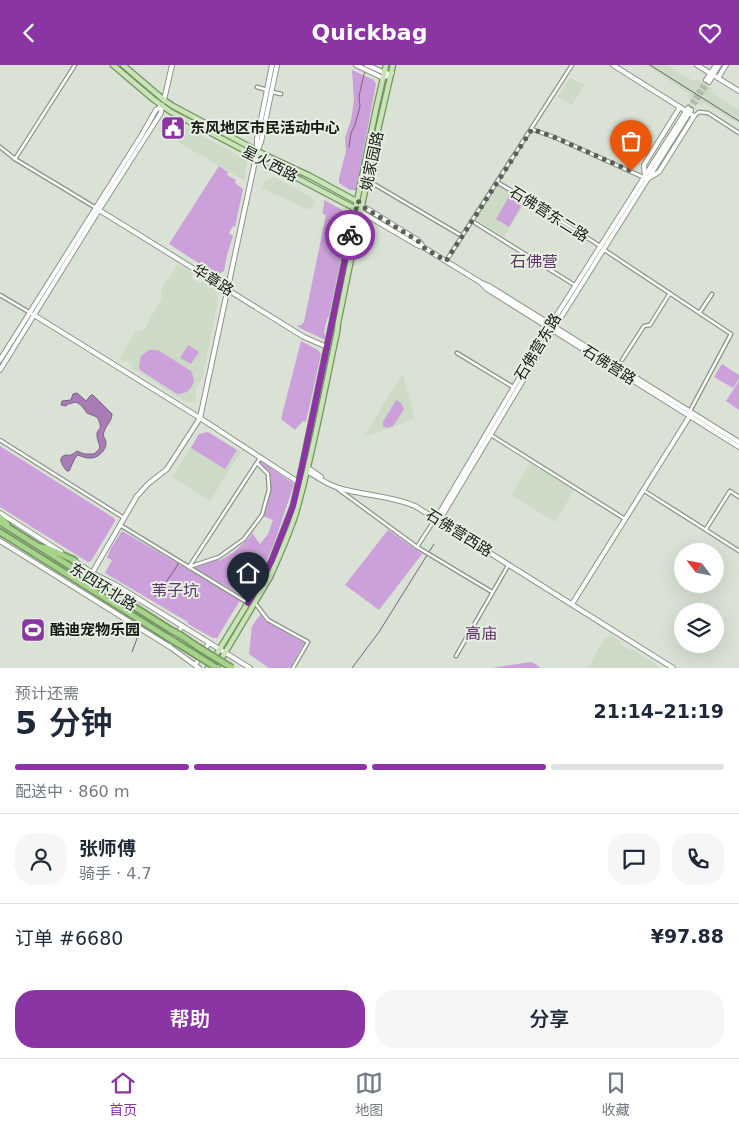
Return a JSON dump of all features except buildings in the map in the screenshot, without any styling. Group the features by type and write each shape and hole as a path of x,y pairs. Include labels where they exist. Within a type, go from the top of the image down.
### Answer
{"highway":[{"path":"0,517 14,531"},
{"name":"东四环北路","path":"0,522 231,668"},
{"name":"东四环北路","path":"2,534 216,668"},
{"path":"38,546 47,548 74,561"}],"main road":[{"name":"星火西路","path":"113,65 163,103 358,201"},
{"name":"星火西路","path":"123,65 171,112 256,157 360,208"},
{"name":"姚家园路","path":"216,668 270,577 295,514 307,470 337,332 360,208 358,201 386,65"},
{"name":"姚家园路","path":"208,668 272,560 293,506 327,347 393,65"}],"street":[{"path":"15,159 75,65"},
{"path":"0,370 97,209 161,113 172,65"},
{"path":"269,91 272,65"},
{"path":"92,573 142,489 167,469 200,417 256,157 257,139 277,65"},
{"path":"356,65 384,75 392,73"},
{"path":"368,65 384,75"},
{"path":"446,261 572,65"},
{"path":"613,65 694,116"},
{"path":"698,65 705,67 739,91"},
{"path":"708,81 718,65"},
{"path":"718,78 726,65"},
{"path":"256,87 281,94"},
{"path":"646,179 644,165 680,107"},
{"path":"646,179 690,109"},
{"path":"646,179 658,172 694,116 699,112 708,113 739,133"},
{"path":"532,129 554,137 646,179"},
{"path":"0,147 15,159 97,209"},
{"name":"石佛营东路","path":"437,520 514,387 646,179"},
{"path":"367,180 462,236"},
{"name":"石佛营东二路","path":"497,182 539,207 731,334 691,413"},
{"name":"石佛营路","path":"360,208 418,241 423,247 480,282 490,286 552,327 739,442"},
{"name":"华章路","path":"97,209 304,337 327,347"},
{"path":"472,221 576,286"},
{"name":"石佛营东路","path":"437,520 491,434 576,286 602,248"},
{"path":"622,360 644,326 650,325 670,293"},
{"path":"700,312 712,294"},
{"path":"0,295 200,417 298,482"},
{"path":"0,360 32,314"},
{"path":"457,353 514,387"},
{"path":"572,604 691,413"},
{"name":"石佛营路","path":"691,413 739,447"},
{"path":"491,434 626,519"},
{"path":"0,440 124,518"},
{"path":"189,567 260,458"},
{"path":"189,567 219,557 244,539 262,515 269,490 268,474 257,463"},
{"name":"石佛营西路","path":"307,470 335,487 396,499 415,506 673,668"},
{"path":"335,487 417,547 492,592"},
{"path":"644,490 739,551"},
{"path":"706,529 730,491 739,497"},
{"name":"东四环北路","path":"0,513 92,573 116,585 250,668"},
{"path":"417,547 437,520"},
{"path":"120,525 248,603"},
{"name":"东四环北路","path":"0,541 170,647 197,667"},
{"path":"456,656 509,564"},
{"path":"255,603 268,620 308,642 293,668"},
{"path":"170,647 182,626"},
{"path":"197,667 209,643"},
{"path":"231,668 236,659"}],"shaded area":[{"path":"646,65 667,65 695,82 697,79 712,88 710,92 739,110 739,124 704,103 701,106 687,97 688,93"},
{"path":"352,70 374,80 376,84 356,190 350,190 339,183 346,151 345,138 351,120 354,100"},
{"path":"570,78 585,85 572,105 558,97"},
{"path":"169,118 247,160 245,181 158,130 165,119"},
{"path":"219,166 228,172 227,175 236,180 235,183 243,189 235,227 233,226 229,233 233,236 224,271 217,275 169,244"},
{"path":"274,177 312,197 315,203 310,210 261,188 267,179"},
{"path":"497,183 526,201 504,237 475,219"},
{"path":"511,193 524,201 509,227 496,219"},
{"path":"324,200 348,213 350,216 324,332 325,339 323,339 297,326 304,322 326,215 323,214"},
{"path":"178,264 193,274 191,278 200,284 202,281 215,289 218,300 203,376 196,388 196,400 188,403 132,368 133,365 127,360 126,362 119,359 135,332 144,329 162,299 161,290"},
{"path":"301,341 318,350 321,354 306,422 303,421 295,430 281,419"},
{"path":"188,345 199,352 191,364 180,358"},
{"path":"149,350 158,350 191,371 194,382 190,389 177,394 140,370 141,356"},
{"path":"722,364 739,375 739,379 733,388 714,377"},
{"path":"403,374 413,419 363,437"},
{"path":"739,381 739,410 726,401"},
{"path":"77,393 86,401 93,395 112,416 104,433 106,446 103,452 92,458 78,455 69,471 67,471 61,462 63,456 71,455 77,451 84,454 94,454 100,447 97,433 100,425 97,417 87,413 76,402 66,406 61,405 62,401 71,400 73,394"},
{"path":"396,400 401,403 404,409 393,426 387,428 383,426 383,422"},
{"path":"208,432 241,452 210,501 172,477 199,434"},
{"path":"208,432 237,450 225,469 191,448 199,434"},
{"path":"0,446 114,518 115,521 91,561 88,562 0,507"},
{"path":"261,461 294,484 274,544 247,598 194,568 218,559 219,561 234,552 252,533 260,544 268,534 273,520 263,516 271,489 270,472 260,463"},
{"path":"530,463 574,490 555,522 511,495"},
{"path":"388,530 422,554 379,610 345,585"},
{"path":"122,531 239,599 217,638 213,638 188,624 188,622 105,573 112,560 107,558 111,548"},
{"path":"261,614 265,621 304,643 290,668 269,668 249,654 252,626"},
{"path":"610,635 620,641 620,644 630,650 632,649 661,668 588,668 605,638 607,639"},
{"path":"529,662 541,668 492,668"}],"waterway":[{"path":"349,147 351,133 360,106 359,96 365,70"},
{"path":"352,668 379,632 434,544"},
{"path":"155,596 178,563"},
{"path":"132,652 138,636"}],"tunnel":[{"path":"688,108 706,80"},
{"path":"691,110 709,82"}],"railway":[{"path":"650,65 739,121"}],"way so far":[{"path":"350,235 358,201 362,206 446,261 532,129 631,171"}],"place":[{"name":"东风地区市民活动中心","path":"173,128"},
{"name":"酷迪宠物乐园","path":"33,630"}],"district":[{"name":"石佛营","path":"534,261"},
{"name":"苇子坑","path":"175,590"},
{"name":"高庙","path":"481,633"}],"route":[{"path":"248,603 272,560 293,506 350,235"}]}
